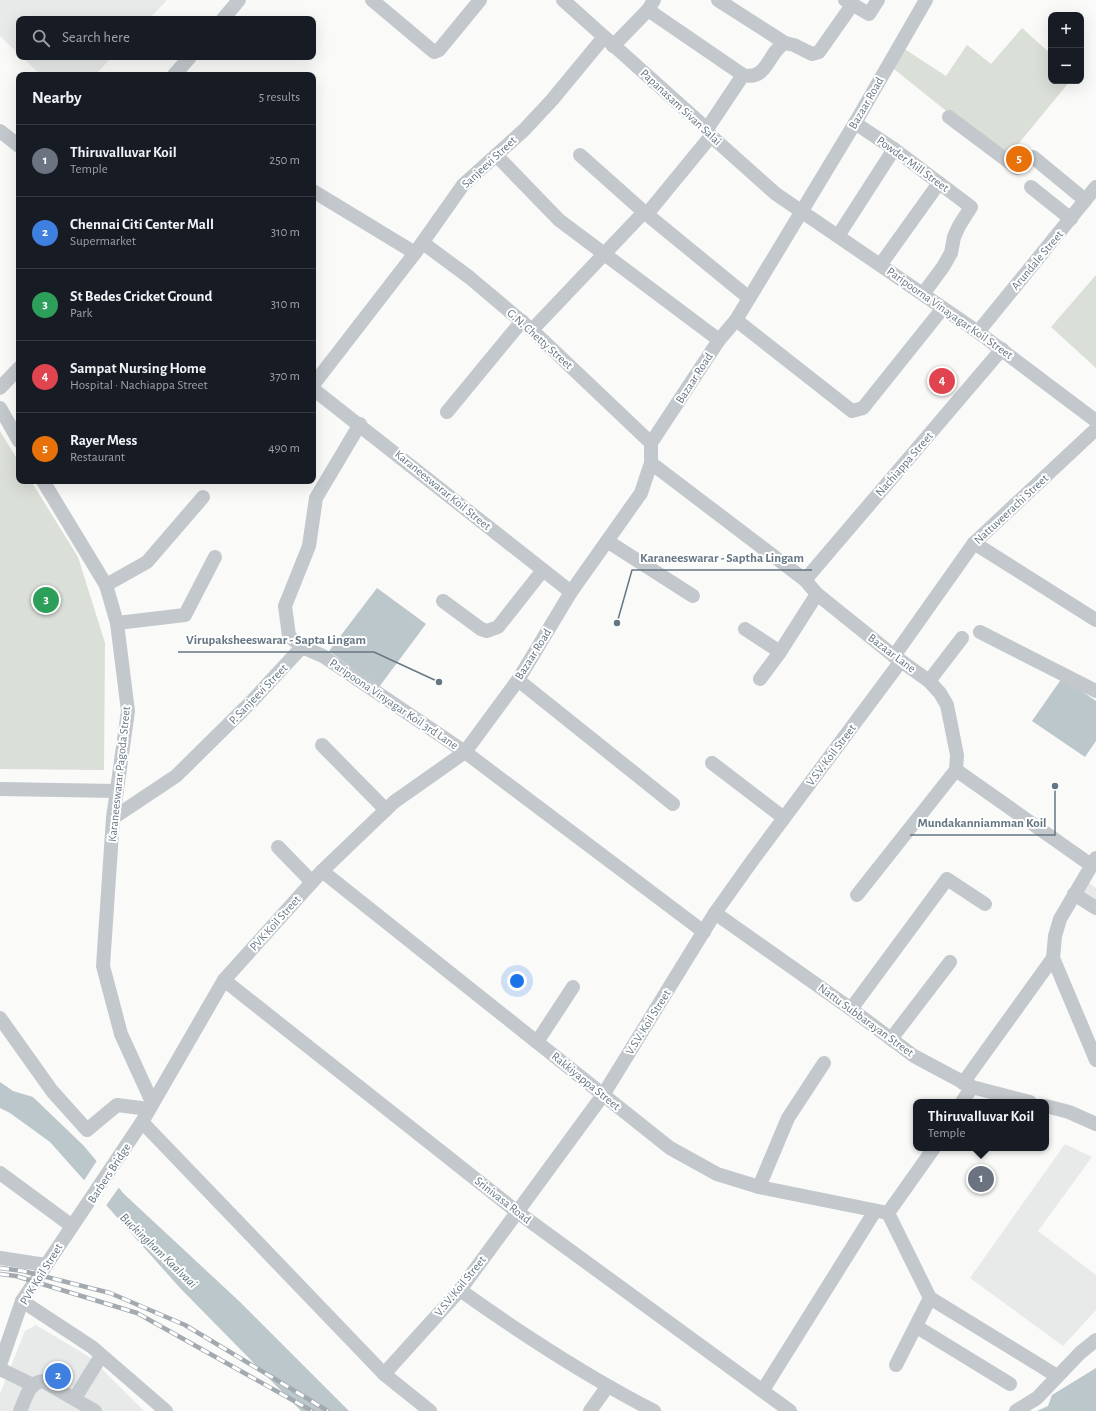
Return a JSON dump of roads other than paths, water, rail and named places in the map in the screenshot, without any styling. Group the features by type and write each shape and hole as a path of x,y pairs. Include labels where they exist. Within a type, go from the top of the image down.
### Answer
{"street":[{"path":"226,16 239,0"},
{"path":"372,0 434,52 439,50 480,0"},
{"name":"Papanasam Sivan Salai","path":"563,0 776,194 801,211"},
{"path":"718,0 785,43 794,45 812,54 819,52 848,2 869,14 878,0"},
{"name":"Bazaar Road","path":"465,752 518,680 571,592 641,493 650,463 651,443 719,340 736,320 855,124 926,0"},
{"path":"651,5 743,75 753,76 762,72 779,46 785,43"},
{"name":"Sanjeevi Street","path":"316,381 419,248 463,185 524,130 609,41 651,5"},
{"path":"177,72 187,60"},
{"path":"447,412 527,326 646,213 709,132 743,75"},
{"path":"949,117 1017,168 1028,157 1033,157 1086,200"},
{"name":"Powder Mill Street","path":"855,124 894,149 970,207 954,237 951,253 943,267 923,294"},
{"path":"0,131 16,144"},
{"path":"838,236 894,149"},
{"path":"496,155 559,220 719,340"},
{"path":"580,155 646,213 749,298"},
{"path":"881,264 939,183"},
{"path":"1031,187 1070,219"},
{"name":"Arundale Street","path":"978,332 1096,187"},
{"name":"G.N. Chetty Street","path":"316,193 469,276 527,326 651,443"},
{"name":"Paripoorna Vinayagar Koil Street","path":"801,211 881,264 1002,349 1096,421"},
{"path":"736,320 852,411 863,408 943,308"},
{"name":"Nachiappa Street","path":"805,580 1002,349"},
{"path":"0,388 16,371"},
{"name":"Karaneeswarar Koil Street","path":"316,390 571,592"},
{"path":"0,408 16,436"},
{"path":"302,647 289,636 285,606 310,546 316,498 360,424"},
{"name":"Nattuveerachi Street","path":"897,659 974,543 1096,429"},
{"name":"Bazaar Lane","path":"650,463 805,580 817,594 897,659 929,681 940,693 947,705 958,755 956,770"},
{"name":"Karaneeswarar Pagoda Street","path":"45,484 106,585 117,623 128,711 113,818 103,966 121,1034 150,1105"},
{"path":"106,585 147,562 203,497"},
{"path":"607,542 693,596"},
{"path":"974,543 1096,620"},
{"path":"117,623 185,615 215,557"},
{"path":"443,601 480,629 493,630 498,627 543,570"},
{"path":"760,679 780,652 817,594"},
{"path":"745,629 780,652"},
{"path":"980,632 1096,691"},
{"path":"929,681 962,638"},
{"name":"Paripoona Vinyagar Koil 3rd Lane","path":"302,647 323,656 465,752 704,932"},
{"name":"P. Sanjeevi Street","path":"113,818 176,776 252,701 302,647"},
{"name":"V.S.V. Koil Street","path":"384,1374 460,1290 516,1211 603,1095 715,913 897,659"},
{"path":"518,680 673,804"},
{"path":"322,745 386,810"},
{"name":"PVK Koil Street","path":"134,1134 224,980 322,871 394,802 465,752"},
{"path":"712,763 784,818"},
{"path":"857,895 956,770 1093,868 1074,894 1060,919 1054,936 1053,958 1096,1060"},
{"path":"0,790 116,791"},
{"path":"278,847 312,882"},
{"name":"Rakkiyappa Street","path":"322,871 670,1148 717,1174 759,1187 882,1212"},
{"path":"851,1009 948,879 985,904"},
{"path":"1074,894 1096,908"},
{"name":"Nattu Subbarayan Street","path":"715,913 851,1009 914,1056 967,1085 1019,1099"},
{"path":"963,1099 967,1085 1053,958"},
{"path":"891,1039 950,962"},
{"name":"Srinivasa Road","path":"224,980 516,1211 790,1411"},
{"path":"536,1042 573,987"},
{"path":"0,1018 52,1091 87,1130 117,1105 150,1105"},
{"path":"759,1187 788,1118 824,1063"},
{"path":"1049,1107 1069,1112 1096,1124"},
{"path":"142,1122 384,1374 430,1411"},
{"name":"Barbers Bridge","path":"83,1211 134,1134"},
{"path":"763,1390 882,1212 932,1151"},
{"path":"1,1175 72,1226"},
{"name":"PVK Koil Street","path":"0,1365 22,1301 83,1211"},
{"path":"882,1212 930,1298 1057,1376"},
{"path":"0,1258 46,1265"},
{"path":"460,1290 524,1336 607,1387 654,1411"},
{"path":"896,1365 917,1327 930,1298"},
{"path":"22,1301 92,1347 166,1411"},
{"path":"917,1327 1010,1384"},
{"path":"1016,1411 1037,1398 1057,1376 1096,1340"},
{"path":"74,1398 101,1356"},
{"path":"0,1369 32,1385"},
{"path":"20,1411 32,1385 38,1381 43,1381 95,1411"},
{"path":"590,1411 607,1387"}],"water":[{"path":"377,588 426,624 379,687 329,651"},
{"path":"1062,678 1096,701 1096,741 1085,757 1032,721"},
{"name":"Buckingham Kaalvaai","path":"0,1082 13,1091 33,1097 84,1146 124,1194 240,1302 349,1411 301,1411 180,1288 50,1142 10,1113 0,1108"},
{"path":"1096,1368 1096,1411 1037,1411 1048,1406 1052,1395"}],"railway":[{"path":"0,1268 23,1271 110,1293 185,1325 328,1411"},
{"path":"0,1274 16,1276 137,1313 312,1411"}],"place":[{"name":"Rayer Mess","path":"1019,159"},
{"name":"Sampat Nursing Home","path":"942,381"},
{"name":"St Bedes Cricket Ground","path":"46,600"},
{"name":"Karaneeswarar - Saptha Lingam","path":"617,623"},
{"name":"Virupaksheeswarar - Sapta Lingam","path":"439,682"},
{"name":"Mundakanniamman Koil","path":"1055,786"},
{"name":"Thiruvalluvar Koil","path":"981,1179"},
{"name":"Chennai Citi Center Mall","path":"58,1376"}]}
